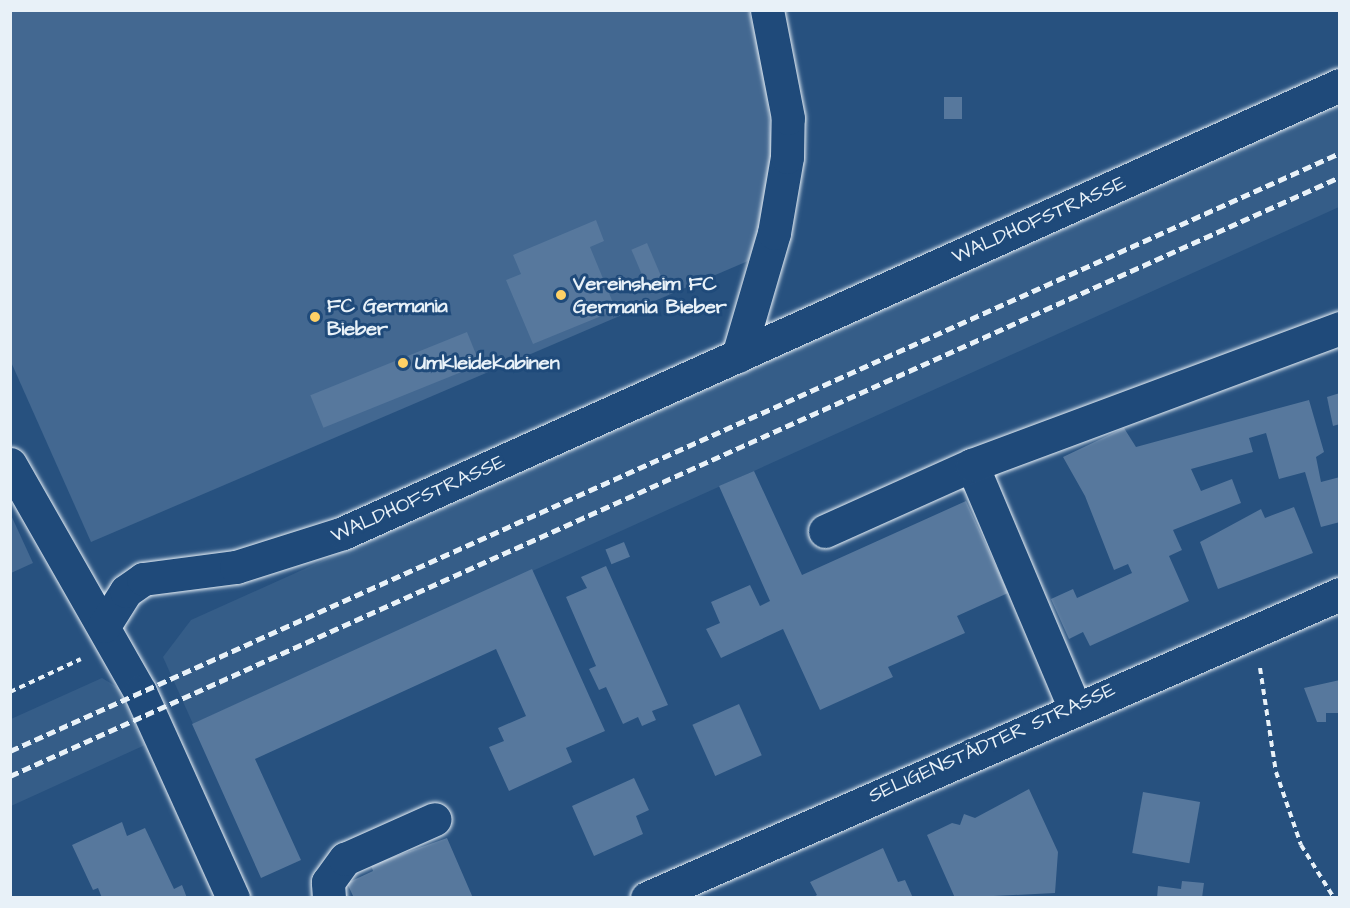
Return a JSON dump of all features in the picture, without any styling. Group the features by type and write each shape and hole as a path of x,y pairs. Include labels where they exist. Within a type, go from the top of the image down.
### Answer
{"street":[{"path":"738,356 774,233 787,157 788,118 766,10"},
{"name":"WALDHOFSTRASSE","path":"109,634 126,591 143,579 236,567 307,548 1340,85"},
{"path":"825,531 972,465 1340,328"},
{"path":"10,464 109,634 233,897"},
{"path":"972,465 1074,706"},
{"name":"SELIGENSTÄDTER STRASSE","path":"647,897 1074,706 1340,594"},
{"path":"329,897 328,882 345,860 435,819"}],"path":[{"path":"1257,627 1276,772 1301,845 1335,897"},
{"path":"10,692 109,634"}],"shaded area":[{"name":"FC Germania Bieber","path":"10,11 749,11 764,70 772,144 766,207 748,261 91,542 11,362"},
{"path":"1339,103 1339,207 193,724 163,657 191,620"},
{"path":"10,513 33,563 11,573 10,573"},
{"path":"102,678 117,687 145,745 11,806 11,719"}],"building":[{"path":"944,97 962,97 962,119 944,119"},
{"name":"Vereinsheim FC Germania Bieber","path":"596,220 604,241 590,247 616,310 533,344 506,280 521,274 513,255"},
{"path":"647,243 665,285 649,292 631,250"},
{"path":"467,332 480,364 323,428 310,395"},
{"path":"1340,393 1340,424 1333,426 1327,397"},
{"path":"1309,400 1324,452 1316,457 1321,482 1340,477 1340,522 1321,527 1305,472 1279,479 1266,433 1249,438 1253,452 1191,469 1201,491 1232,479 1241,503 1173,530 1182,550 1169,556 1189,601 1090,646 1083,632 1069,639 1051,599 1073,589 1077,598 1132,573 1128,564 1114,570 1085,496 1063,457 1124,428 1136,447"},
{"path":"754,471 802,575 966,501 1008,593 957,616 965,633 888,667 893,677 820,710 783,629 721,658 706,629 720,623 711,602 750,585 760,606 770,601 719,486"},
{"path":"1294,507 1313,553 1218,589 1200,542 1261,509 1265,518"},
{"path":"624,542 630,557 611,564 605,549"},
{"path":"606,566 668,705 652,711 656,720 642,726 638,717 623,724 606,687 599,690 589,669 596,666 566,597 587,588 581,577"},
{"path":"532,569 605,731 566,748 572,762 509,791 489,747 504,741 498,728 526,716 496,649 255,759 301,860 261,878 192,724"},
{"path":"1340,680 1340,713 1326,713 1326,722 1317,722 1304,688"},
{"path":"739,704 762,755 715,776 692,725"},
{"path":"634,778 649,810 636,816 643,834 594,856 572,806"},
{"path":"1029,789 1058,852 1055,893 955,898 927,835 952,823 960,825 964,814 975,818"},
{"path":"1143,792 1200,802 1189,863 1132,853"},
{"path":"122,822 127,836 145,828 174,889 182,885 187,898 102,898 98,888 93,890 72,845"},
{"path":"447,838 473,898 354,898 347,883 373,871 371,865"},
{"path":"883,848 898,882 905,880 913,898 812,898 817,895 810,882"},
{"path":"1182,881 1204,883 1202,898 1157,898 1158,886 1181,889"}],"railway":[{"path":"10,751 1340,153"},
{"path":"10,776 1340,177"}],"place":[{"name":"Vereinsheim FC Germania Bieber","path":"561,295"},
{"name":"FC Germania Bieber","path":"315,317"},
{"name":"Umkleidekabinen","path":"403,363"}]}
